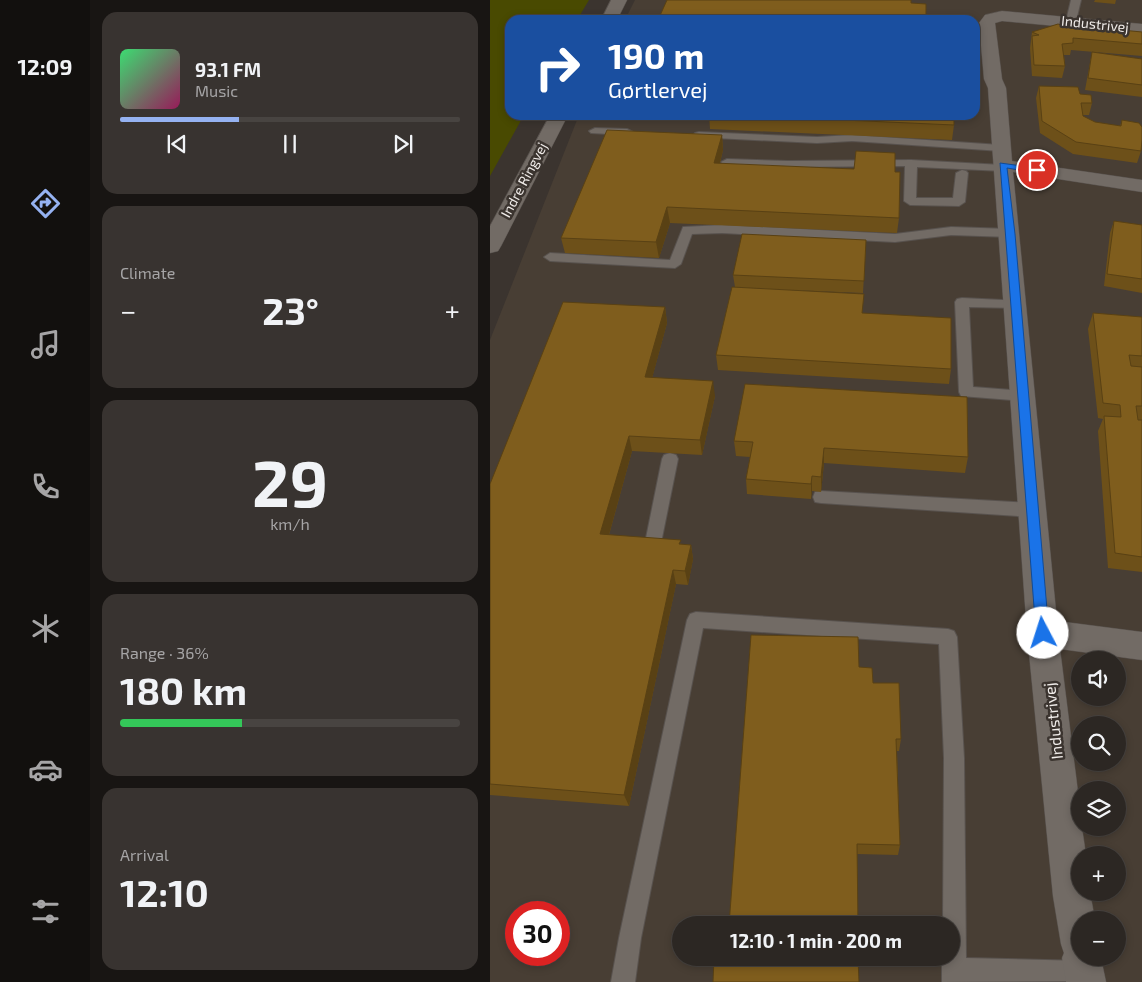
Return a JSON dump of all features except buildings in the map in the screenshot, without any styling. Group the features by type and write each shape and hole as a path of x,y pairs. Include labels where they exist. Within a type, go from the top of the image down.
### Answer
{"street":[{"path":"612,15 619,0"},
{"name":"Industrivej","path":"1074,911 1043,633 997,88 993,79 987,23 991,18 1002,16 1071,21 1142,30"},
{"name":"Indre Ringvej","path":"490,246 556,120"},
{"path":"1002,161 1142,186"},
{"path":"1043,633 1142,646"}],"lane":[{"path":"1071,21 1076,0"},
{"path":"595,131 643,133"},
{"path":"691,135 817,140 852,138 1002,161"},
{"path":"727,162 788,164 1002,161"},
{"path":"911,163 910,201 959,202 962,173"},
{"path":"550,257 674,264 687,230 713,229 895,238 951,231 1010,234"},
{"path":"1016,304 962,302 966,392 1023,396"},
{"path":"654,538 670,459"},
{"path":"821,497 1032,510"},
{"path":"623,982 630,938 696,620 948,637 954,758 954,975 1071,965"}],"shaded area":[{"path":"490,0 589,0 580,15 505,15 505,120 521,120 490,176"},
{"path":"635,0 1142,0 1142,982 490,982 490,340 577,120 980,120 980,15 628,15"}],"route":[{"path":"1037,170 1002,165 1010,234 1043,633"}]}
